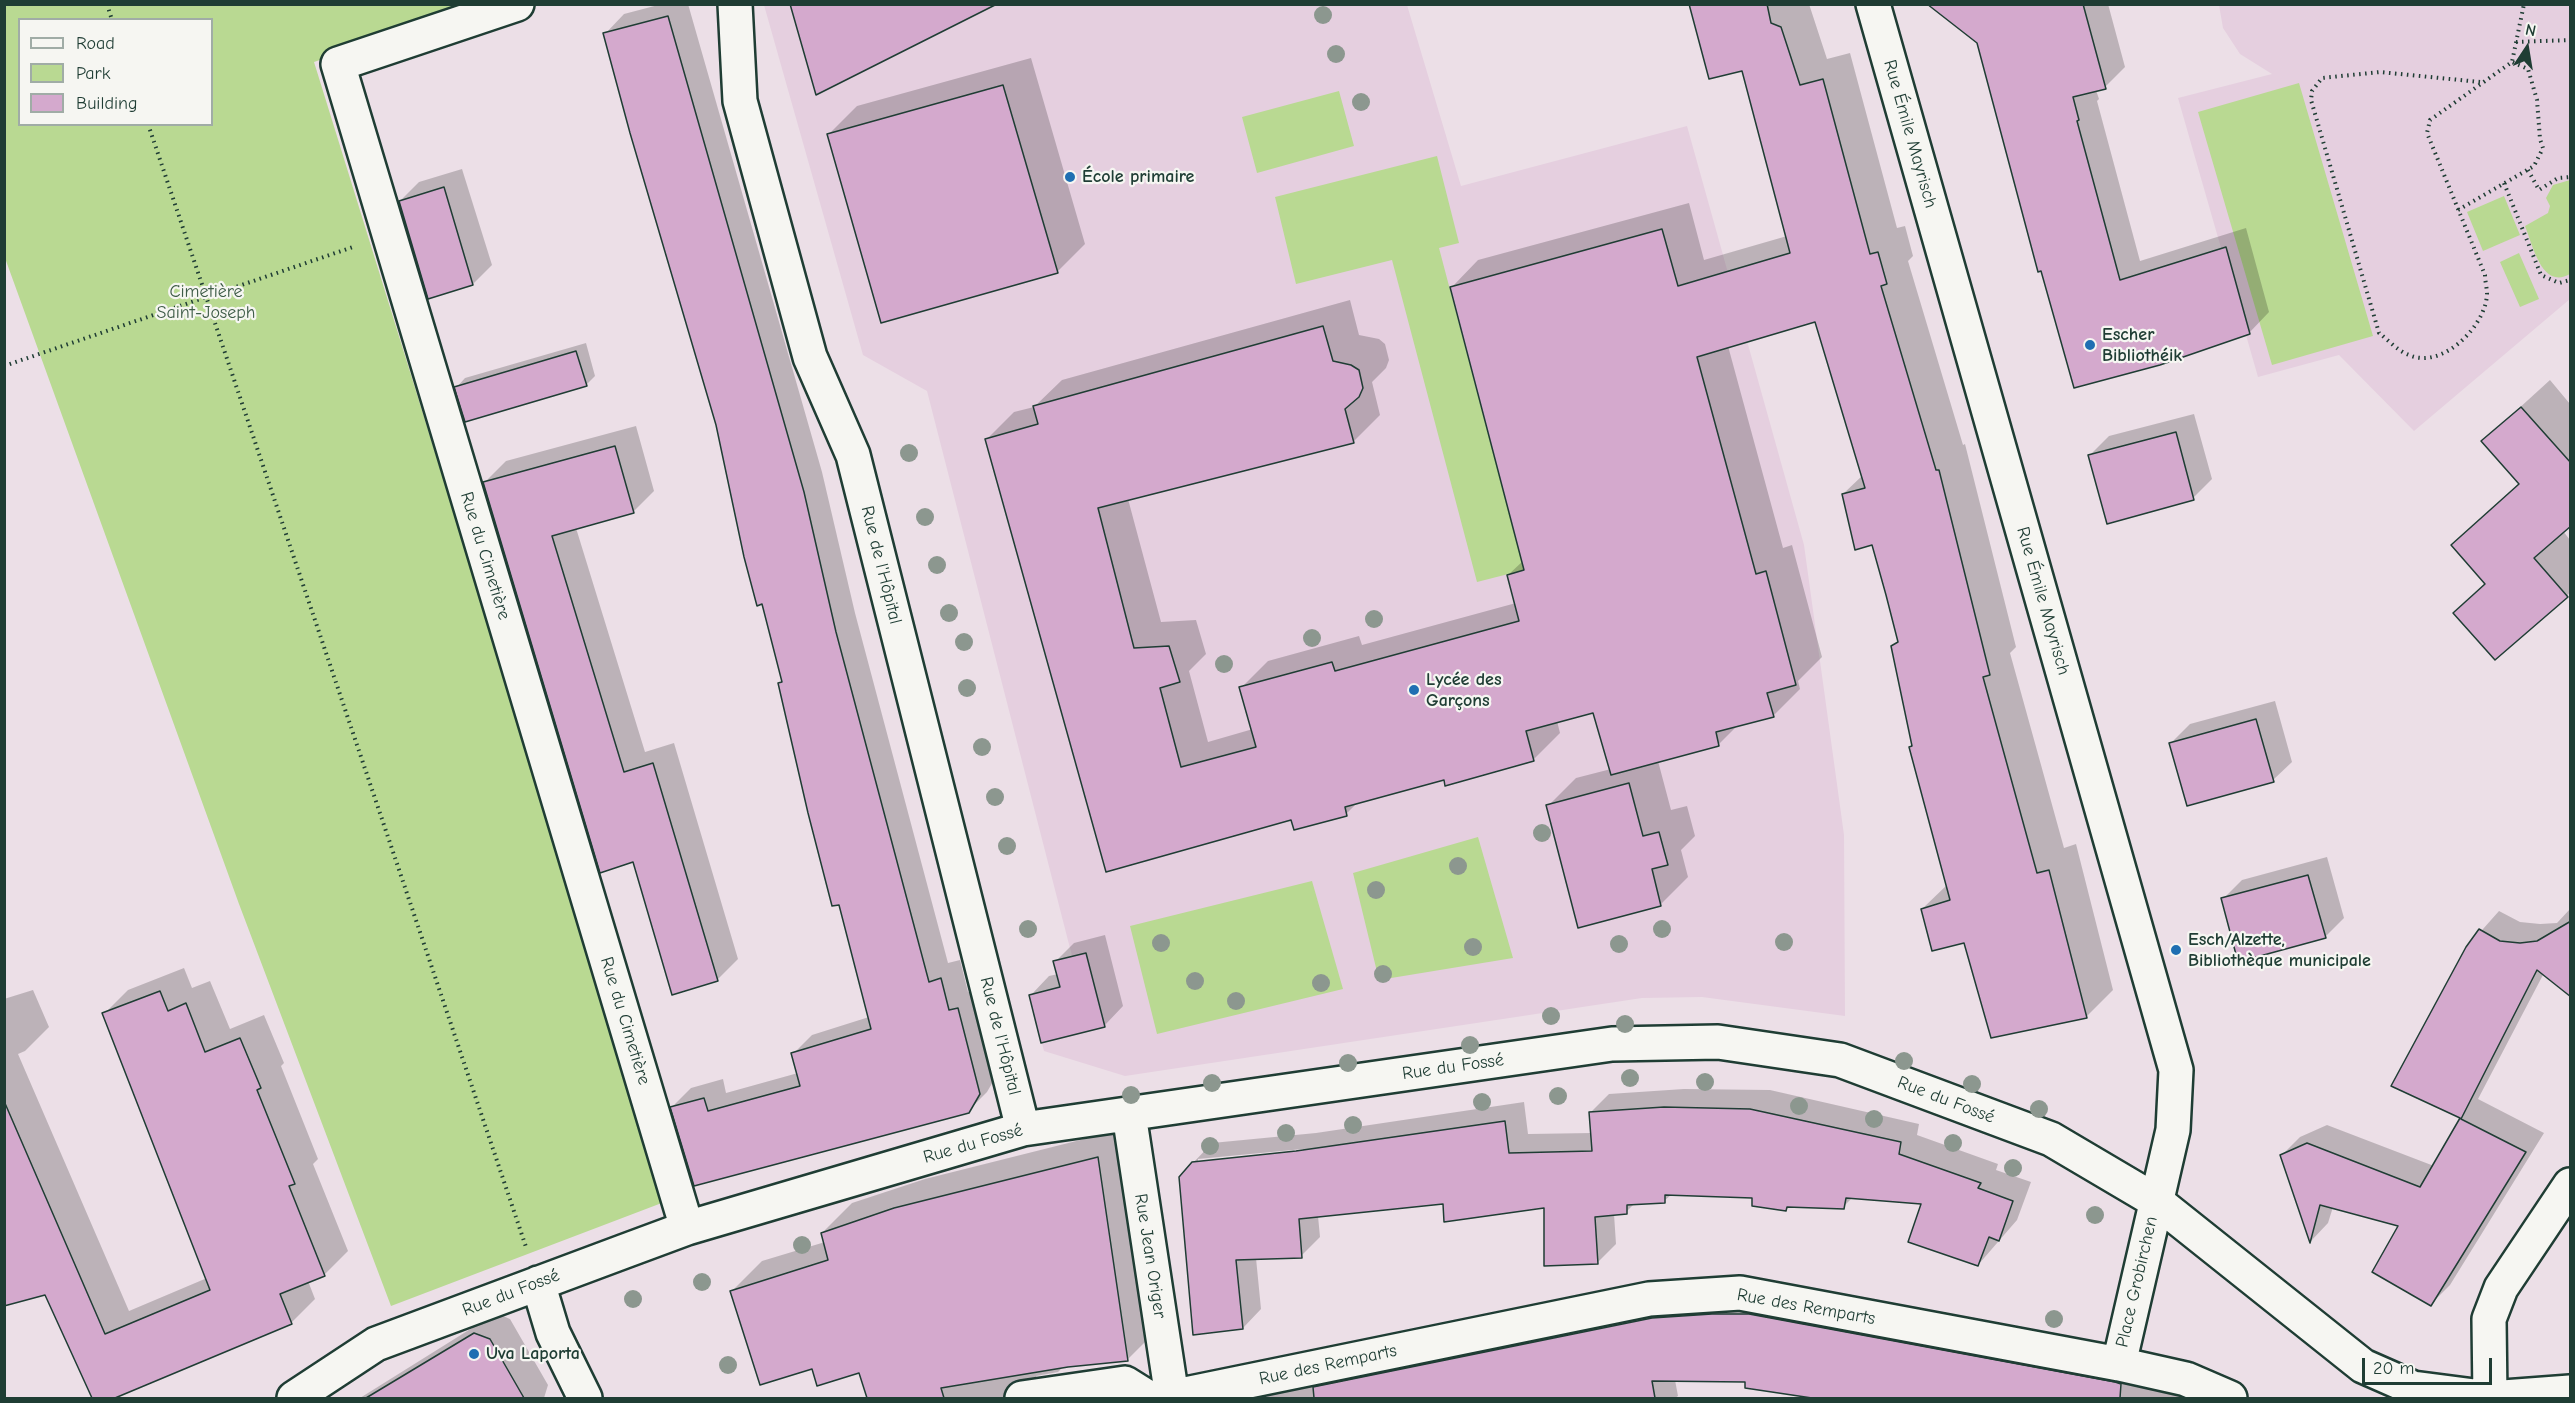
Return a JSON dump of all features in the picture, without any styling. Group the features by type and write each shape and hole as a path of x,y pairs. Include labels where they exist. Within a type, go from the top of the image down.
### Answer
{"street":[{"name":"Rue du Cimetière","path":"517,4 338,64 687,1228"},
{"name":"Rue de l'Hôpital","path":"735,4 740,101 810,357 853,455 1023,1129"},
{"name":"Rue Émile Mayrisch","path":"1873,4 2176,1070 2173,1130 2156,1201"},
{"name":"Rue du Fossé","path":"294,1398 376,1344 687,1228 1023,1129 1612,1044 1718,1042 1840,1060 2051,1139 2156,1201 2363,1366 2413,1388 2490,1398 2571,1392"},
{"name":"Rue Jean Origer","path":"1129,1114 1162,1398"},
{"path":"2490,1398 2489,1319 2501,1288 2571,1185"},
{"name":"Place Grobirchen","path":"2119,1364 2156,1201"},
{"path":"538,1283 553,1333 585,1398"},
{"name":"Rue des Remparts","path":"1162,1398 1649,1299 1740,1293 2119,1364 2186,1379 2230,1398"},
{"path":"1022,1398 1125,1383 1162,1398"}],"path":[{"path":"2480,82 2380,72 2322,78 2312,91 2311,100 2379,333 2410,356 2432,357 2456,347 2472,331 2483,309 2487,295 2484,276 2427,132 2430,120 2457,102 2480,82 2512,62 2524,4"},
{"path":"2516,42 2571,40"},
{"path":"2458,210 2534,166 2543,148 2540,140 2537,100 2528,69 2512,62"},
{"path":"149,126 538,1283"},
{"path":"2528,170 2539,190 2558,178 2571,177"},
{"path":"2504,183 2541,275 2559,283 2571,280"},
{"path":"4,366 389,235"}],"shaded area":[{"name":"Lycée des Garçons","path":"764,5 1407,5 1461,186 1687,126 1804,545 1844,835 1845,1016 1702,997 1642,998 1125,1076 1044,1051 1029,995 1060,987 1072,956 927,391 863,355"},
{"path":"2219,5 2570,5 2570,299 2414,431 2339,355 2258,377 2178,98 2272,74 2240,54 2223,28"}],"green space":[{"name":"Cimetière Saint-Joseph","path":"5,5 482,5 314,62 667,1201 391,1306 239,904 5,258"},
{"path":"2299,83 2373,336 2272,365 2198,112"},
{"path":"1339,91 1354,146 1257,173 1242,117"},
{"path":"1437,156 1459,243 1439,248 1524,570 1477,582 1392,260 1296,284 1275,197"},
{"path":"2570,180 2570,274 2560,277 2552,276 2540,264 2525,226 2548,213 2550,206 2546,198 2553,185"},
{"path":"2504,196 2520,235 2483,251 2467,212"},
{"path":"2519,253 2539,299 2520,307 2500,262"},
{"path":"1478,837 1513,958 1379,980 1353,873"},
{"path":"1312,881 1343,989 1157,1034 1130,926"}],"building":[{"path":"790,4 997,4 816,95"},
{"path":"1689,4 1767,4 1771,23 1781,27 1800,85 1823,79 1870,254 1878,252 1887,284 1881,286 1936,470 1939,470 1990,675 1983,677 2037,873 2049,870 2087,1018 1991,1038 1964,943 1932,951 1921,909 1950,900 1909,747 1912,746 1891,646 1898,642 1886,595 1872,545 1855,550 1842,494 1865,488 1815,322 1697,357 1756,574 1766,571 1796,685 1767,693 1774,717 1716,732 1719,746 1611,775 1593,713 1526,731 1534,761 1445,786 1444,780 1345,807 1347,816 1294,830 1291,820 1106,872 985,439 1038,424 1033,406 1323,326 1333,361 1351,365 1359,370 1363,388 1359,397 1345,409 1354,443 1098,508 1134,648 1169,646 1180,682 1160,688 1181,767 1256,747 1239,687 1332,662 1335,671 1519,621 1507,575 1524,570 1450,287 1662,229 1678,286 1790,253 1742,71 1709,79"},
{"path":"1927,4 2083,4 2106,89 2073,97 2079,120 2077,121 2120,280 2226,247 2250,334 2160,365 2074,388 2041,271 2038,272 1977,43"},
{"path":"668,16 804,492 836,632 929,982 941,978 949,1010 958,1008 980,1094 969,1113 694,1186 670,1107 704,1098 708,1111 800,1086 791,1053 871,1029 839,905 832,906 808,813 778,683 782,682 762,604 757,606 744,557 716,425 603,33"},
{"path":"1003,85 1058,273 881,323 827,134"},
{"path":"444,187 473,285 428,299 399,201"},
{"path":"576,351 587,386 465,422 454,387"},
{"path":"2521,407 2571,463 2571,526 2534,558 2568,597 2495,660 2453,613 2485,584 2451,545 2519,484 2481,441"},
{"path":"2176,432 2194,500 2107,524 2088,455"},
{"path":"615,446 634,513 552,536 624,772 653,763 718,981 672,995 633,862 600,873 483,482"},
{"path":"2256,719 2274,782 2187,806 2169,743"},
{"path":"1629,783 1643,836 1659,832 1668,865 1652,869 1661,906 1578,928 1546,805"},
{"path":"2308,875 2326,938 2238,962 2221,898"},
{"path":"2571,921 2571,997 2537,970 2461,1119 2526,1152 2431,1306 2372,1272 2398,1226 2320,1205 2310,1243 2280,1155 2307,1143 2420,1187 2460,1118 2391,1086 2466,947 2479,929 2500,941 2520,943 2537,941"},
{"path":"1086,953 1105,1027 1041,1043 1029,995 1060,987 1053,961"},
{"path":"160,991 168,1011 186,1003 205,1052 240,1038 261,1088 257,1090 295,1184 289,1186 325,1276 280,1294 292,1324 115,1398 92,1398 45,1295 4,1306 4,1101 105,1334 210,1290 102,1013"},
{"path":"1664,1107 1750,1109 1901,1142 1899,1154 1981,1183 1978,1188 2013,1201 1999,1241 1989,1237 1978,1266 1908,1242 1921,1204 1846,1198 1844,1209 1787,1207 1786,1211 1752,1206 1752,1198 1665,1195 1665,1203 1627,1205 1627,1214 1595,1217 1598,1264 1544,1266 1544,1208 1444,1222 1443,1204 1299,1219 1302,1258 1236,1260 1243,1329 1193,1335 1179,1177 1192,1162 1296,1151 1505,1121 1509,1153 1592,1151 1589,1112"},
{"path":"1098,1157 1128,1361 1068,1367 941,1388 944,1398 867,1398 859,1373 817,1386 812,1369 760,1385 730,1291 828,1260 821,1233 894,1208"},
{"path":"1749,1314 2115,1382 2121,1384 2120,1398 1812,1398 1745,1388 1745,1382 1652,1381 1655,1398 1314,1398 1313,1387 1652,1318"},
{"path":"474,1333 490,1339 524,1398 366,1398"}],"place":[{"name":"École primaire","path":"1070,177"},
{"name":"Escher Bibliothéik","path":"2090,345"},
{"name":"Lycée des Garçons","path":"1414,690"},
{"name":"Esch/Alzette, Bibliothèque municipale","path":"2176,950"},
{"name":"Uva Laporta","path":"474,1354"}]}
